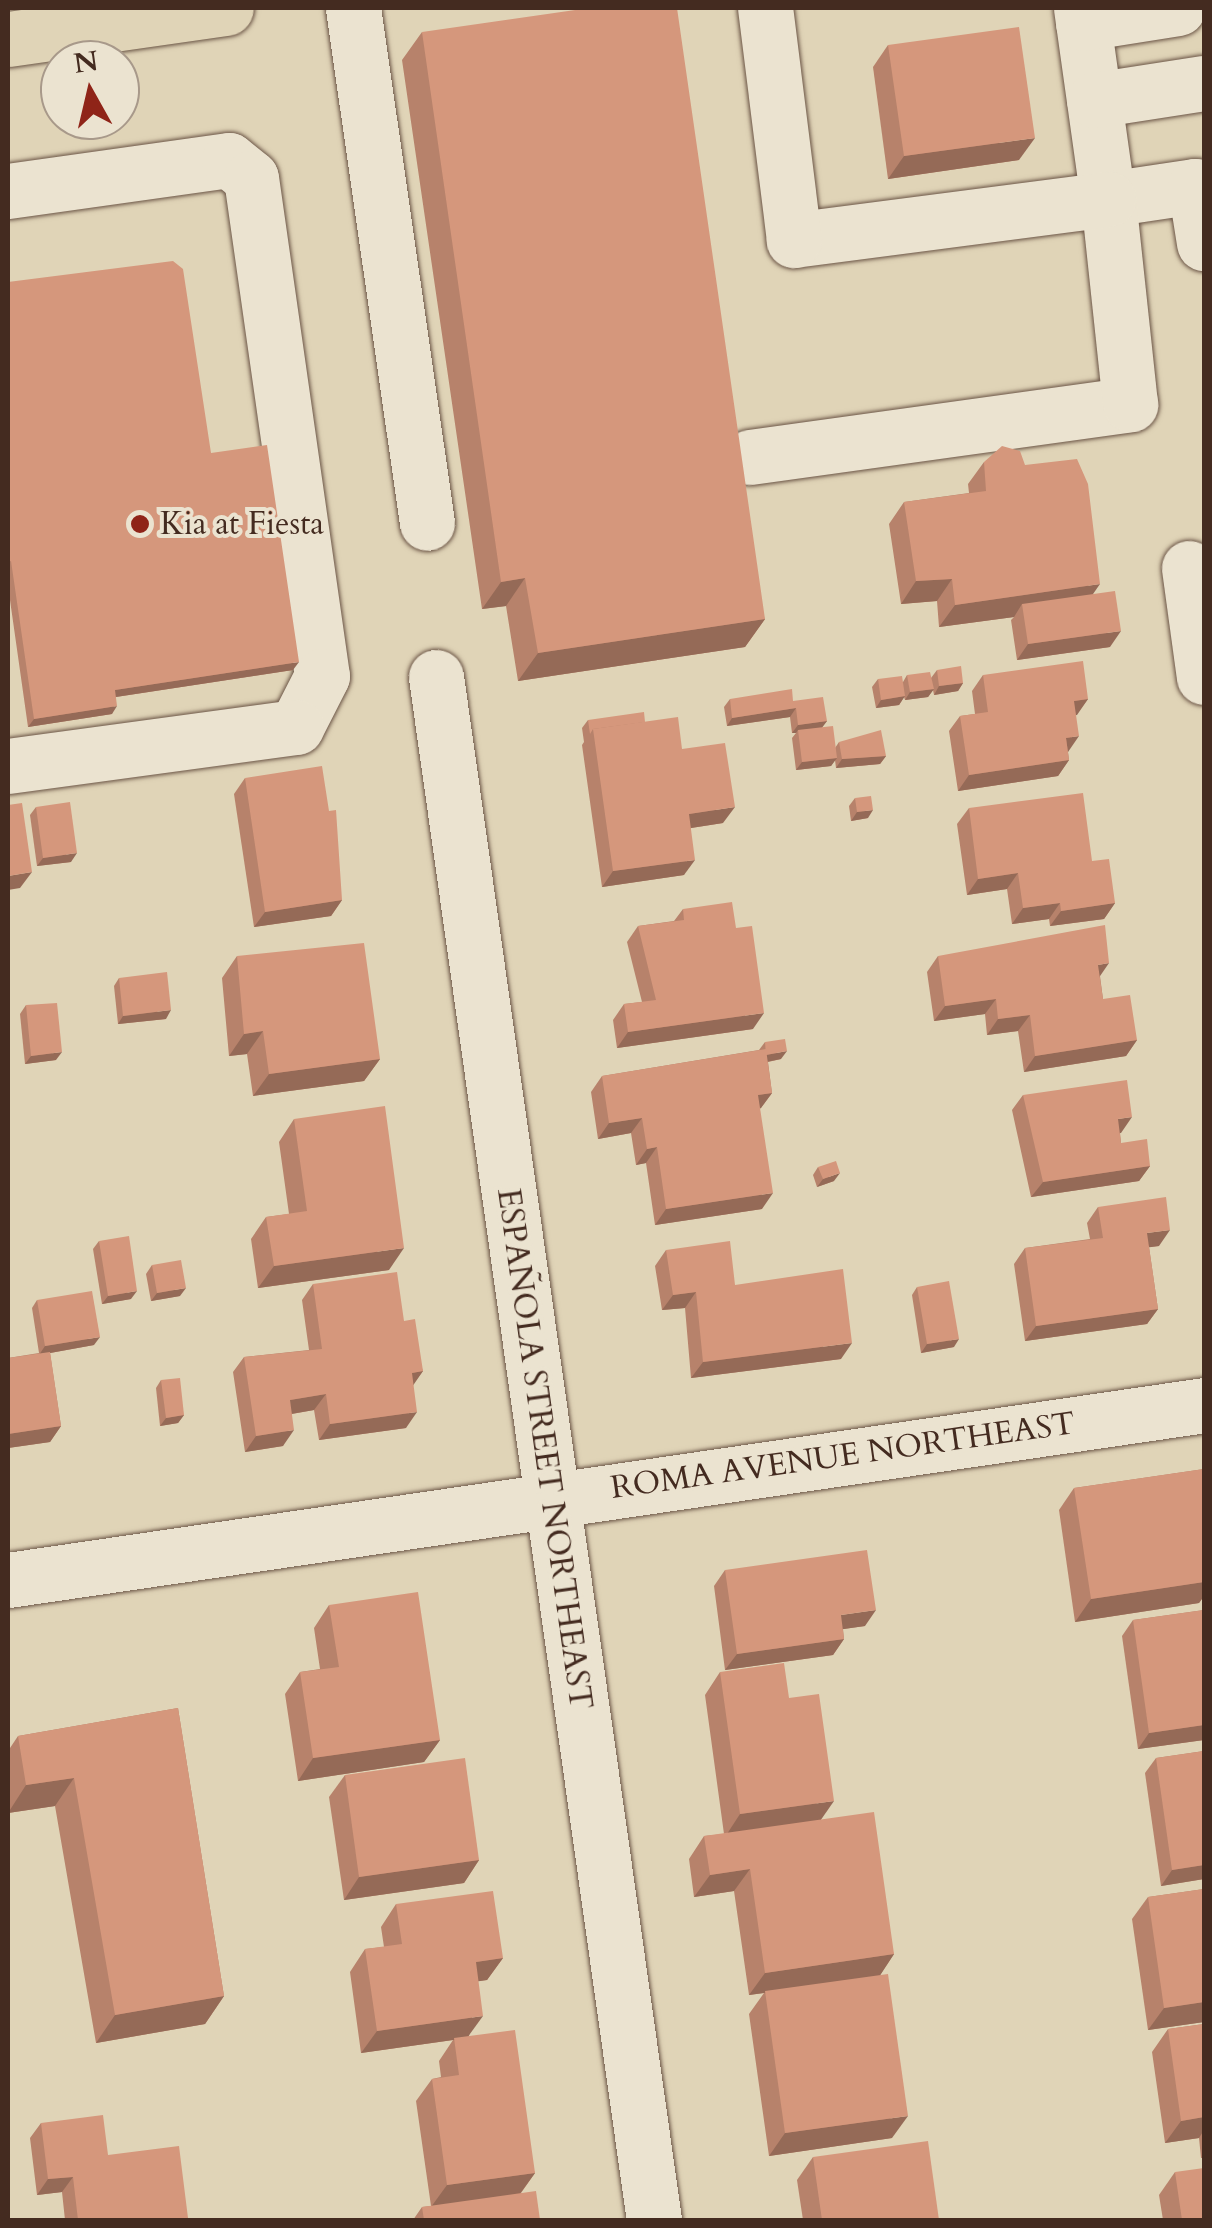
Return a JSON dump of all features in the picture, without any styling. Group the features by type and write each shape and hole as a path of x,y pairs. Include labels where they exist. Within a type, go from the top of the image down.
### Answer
{"main road":[{"path":"8,39 226,8"}],"street":[{"path":"353,8 427,523"},
{"path":"765,8 794,240 1195,186 1204,243"},
{"path":"750,457 1130,404 1108,198 1082,15 1178,8"},
{"path":"1094,100 1204,83"},
{"path":"8,190 228,160 251,178 322,676 296,727 8,766"},
{"path":"1190,568 1204,678"},
{"name":"ESPAÑOLA STREET NORTHEAST","path":"436,677 654,2220"},
{"name":"ROMA AVENUE NORTHEAST","path":"8,1580 1204,1405"}],"building":[{"path":"589,8 677,8 765,619 538,653 525,578 501,582 422,32"},
{"path":"1019,27 1035,138 904,156 888,45"},
{"name":"Kia at Fiesta","path":"173,261 183,269 211,453 267,445 299,662 115,690 117,706 34,719 11,561 8,562 8,282"},
{"path":"1002,446 1020,451 1025,465 1077,459 1088,484 1100,584 955,605 952,579 916,581 904,502 986,491 984,462"},
{"path":"1115,591 1121,631 1028,644 1022,604"},
{"path":"1083,661 1088,699 1074,701 1079,736 1066,738 1069,760 969,775 960,716 988,712 983,675"},
{"path":"961,666 963,683 939,686 937,670"},
{"path":"930,672 934,689 910,692 907,675"},
{"path":"902,676 905,696 881,700 878,679"},
{"path":"792,689 793,701 823,697 827,721 798,725 796,708 732,718 730,699"},
{"path":"644,712 645,722 593,729 590,734 588,720"},
{"path":"678,717 682,749 725,743 735,807 689,814 695,860 613,871 593,729"},
{"path":"833,726 837,758 802,762 798,730"},
{"path":"881,730 886,756 842,759 839,742"},
{"path":"322,766 329,811 336,810 342,900 265,912 245,778"},
{"path":"1083,793 1092,861 1109,859 1115,903 1061,911 1060,903 1023,908 1018,873 978,879 969,808"},
{"path":"871,796 873,810 857,812 855,798"},
{"path":"70,802 77,853 43,858 36,807"},
{"path":"22,803 32,872 8,876 8,805"},
{"path":"732,902 736,928 752,926 764,1013 628,1032 624,1004 656,1000 638,926 684,920 683,909"},
{"path":"1105,925 1109,963 1098,965 1103,999 1130,995 1137,1040 1035,1056 1030,1015 998,1019 996,999 945,1006 938,956"},
{"path":"364,943 380,1059 269,1074 263,1031 244,1034 237,956"},
{"path":"167,972 171,1010 123,1016 119,978"},
{"path":"57,1003 62,1052 31,1056 26,1005"},
{"path":"785,1039 787,1051 766,1055 765,1042"},
{"path":"766,1049 772,1093 758,1095 773,1193 666,1209 657,1147 647,1149 642,1118 609,1123 602,1076"},
{"path":"1127,1080 1132,1117 1118,1119 1121,1143 1147,1139 1150,1166 1043,1182 1023,1095"},
{"path":"385,1106 404,1248 274,1266 266,1217 307,1211 294,1119"},
{"path":"836,1161 840,1173 823,1179 818,1167"},
{"path":"1166,1197 1170,1230 1147,1233 1158,1309 1036,1326 1025,1248 1103,1238 1098,1207"},
{"path":"129,1236 137,1291 108,1296 99,1241"},
{"path":"730,1241 735,1285 843,1269 852,1343 703,1362 696,1292 673,1295 666,1250"},
{"path":"181,1260 186,1288 157,1293 152,1265"},
{"path":"397,1272 404,1321 415,1319 423,1371 412,1373 417,1412 330,1424 326,1394 290,1400 294,1430 256,1436 244,1357 322,1349 313,1284"},
{"path":"949,1281 959,1339 927,1344 917,1287"},
{"path":"92,1291 100,1337 45,1346 37,1300"},
{"path":"50,1352 61,1426 8,1434 8,1358"},
{"path":"180,1378 184,1415 166,1418 161,1380"},
{"path":"1204,1469 1204,1582 1091,1599 1074,1488"},
{"path":"867,1550 876,1610 841,1615 844,1639 737,1654 725,1570"},
{"path":"418,1592 440,1740 313,1758 300,1672 339,1667 329,1605"},
{"path":"1204,1610 1204,1725 1149,1733 1133,1620"},
{"path":"784,1663 789,1698 819,1694 834,1801 740,1814 720,1672"},
{"path":"178,1708 224,1996 115,2015 74,1778 26,1785 18,1736"},
{"path":"1204,1751 1204,1865 1172,1870 1156,1758"},
{"path":"465,1758 479,1860 359,1877 345,1775"},
{"path":"874,1812 894,1954 765,1973 750,1869 710,1875 704,1836"},
{"path":"1204,1889 1204,2002 1164,2008 1148,1897"},
{"path":"493,1891 503,1958 476,1962 483,2016 377,2031 365,1949 402,1944 396,1904"},
{"path":"888,1974 908,2116 785,2133 765,1991"},
{"path":"1204,2024 1204,2117 1181,2121 1168,2029"},
{"path":"515,2030 535,2173 447,2185 432,2079 459,2075 454,2038"},
{"path":"103,2115 108,2155 179,2146 188,2218 78,2220 73,2177 48,2179 41,2123"},
{"path":"928,2141 939,2220 822,2220 813,2157"},
{"path":"1204,2168 1204,2220 1182,2220 1175,2172"},
{"path":"536,2191 540,2220 424,2220 422,2207"}],"place":[{"name":"Kia at Fiesta","path":"140,524"}]}
